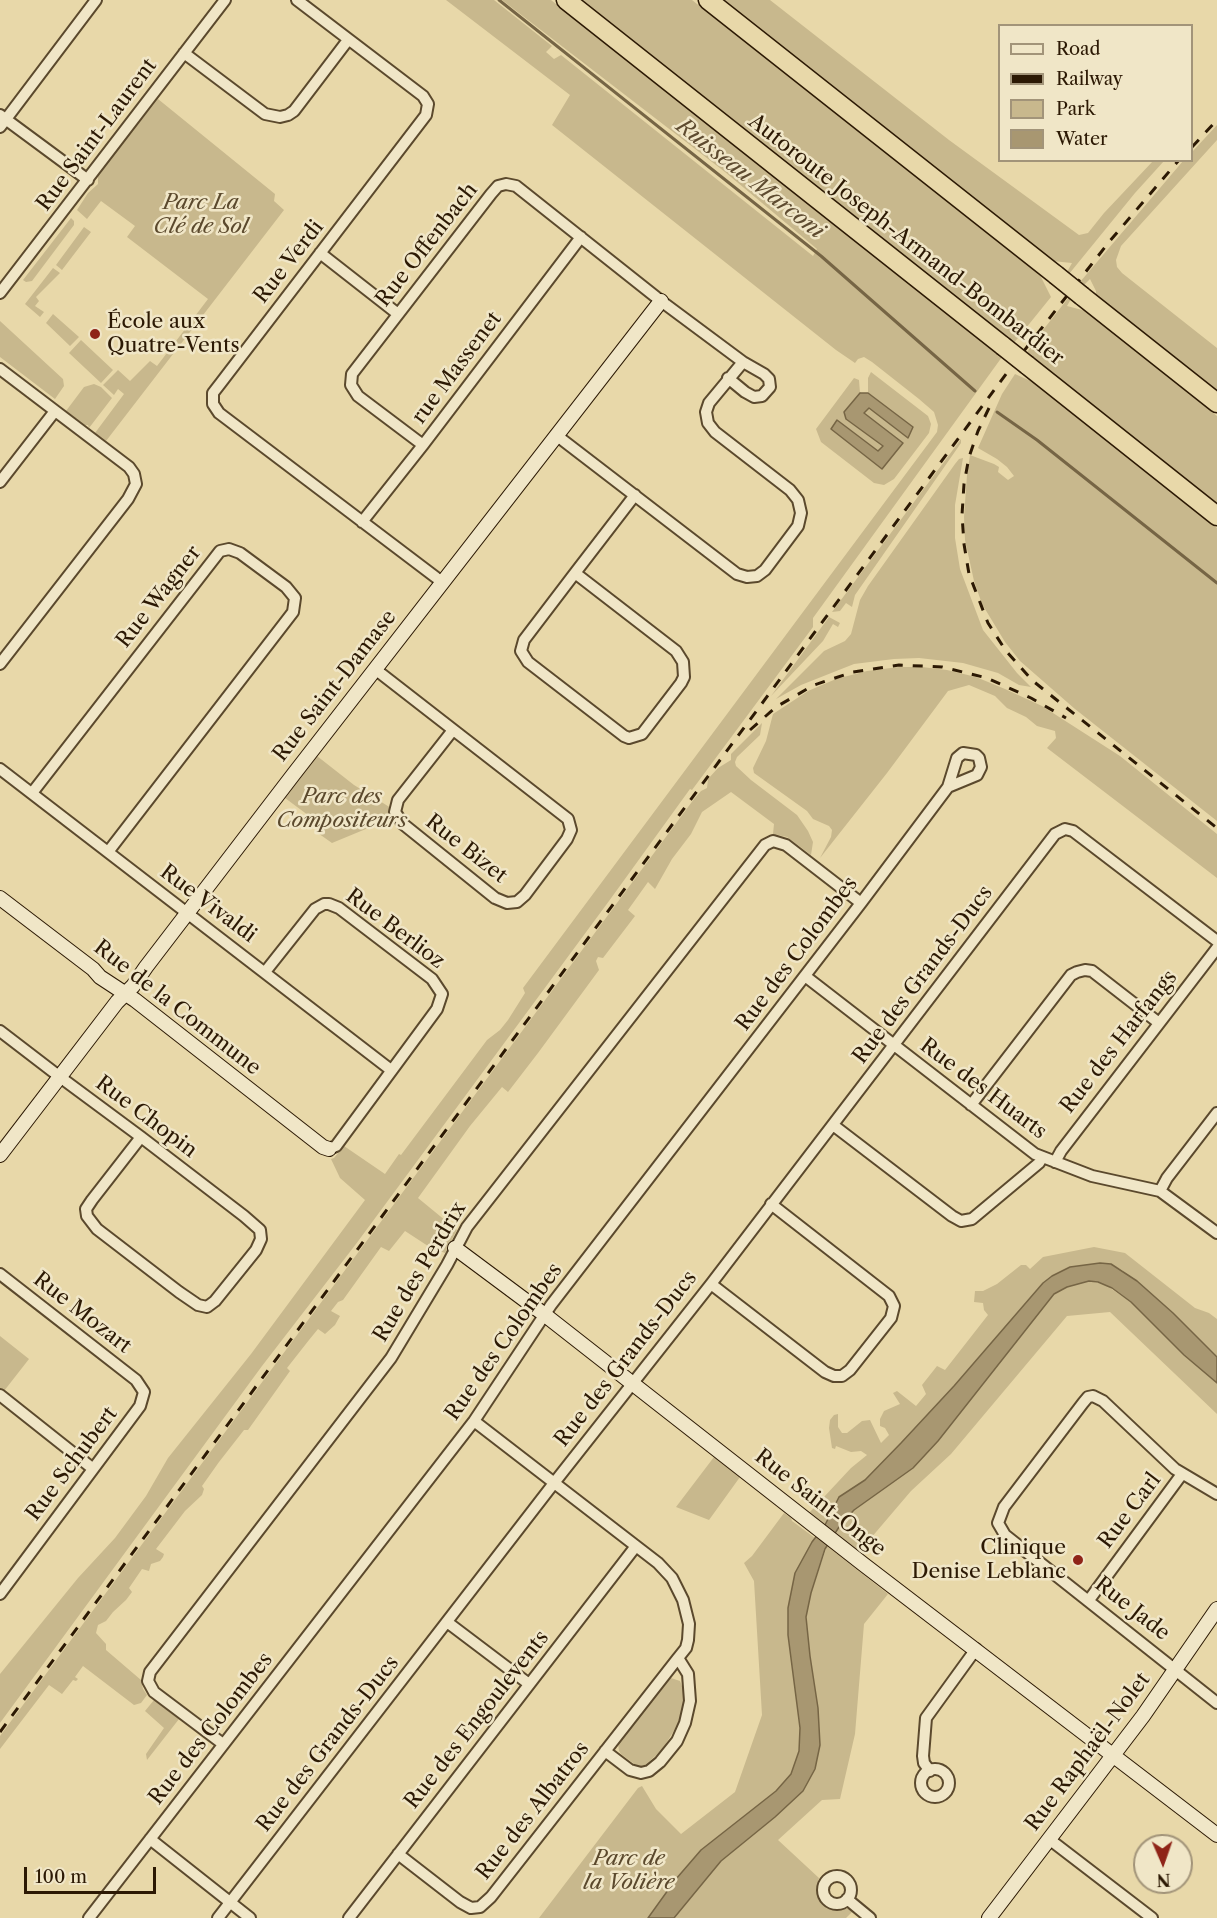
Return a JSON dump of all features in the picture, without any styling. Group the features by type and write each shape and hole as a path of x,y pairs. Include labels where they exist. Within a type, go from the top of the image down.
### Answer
{"highway":[{"name":"Autoroute Joseph-Armand-Bombardier","path":"566,0 1217,516"},
{"path":"708,0 1217,403"}],"street":[{"path":"88,180 2,120 96,0"},
{"name":"Rue Saint-Laurent","path":"0,293 225,0"},
{"name":"Rue Verdi","path":"297,0 423,96 428,104 428,110 422,123 216,389 213,404 219,413 442,582"},
{"path":"184,53 265,114 280,117 288,116 294,111 348,40"},
{"name":"Rue Offenbach","path":"423,445 358,396 351,385 352,374 491,194 502,185 516,186 661,301 767,377 770,387 767,393 758,397 750,395 728,378"},
{"name":"rue Massenet","path":"362,522 581,237"},
{"path":"320,253 398,314"},
{"name":"Rue Saint-Damase","path":"0,1155 661,301"},
{"path":"556,435 737,574 752,577 765,570 798,526 800,507 798,500 790,490 711,429 706,418 707,407 743,362"},
{"path":"0,369 129,467 135,478 135,488 128,499 0,664"},
{"path":"0,482 55,411"},
{"path":"575,573 676,651 684,662 684,677 681,683 642,734 629,738 624,736 523,657 521,645 524,640 575,573 635,495"},
{"name":"Rue Wagner","path":"32,793 220,551 229,549 240,553 286,587 295,598 293,612 108,852"},
{"name":"Rue Bizet","path":"375,669 564,816 570,823 571,830 567,839 525,895 517,902 507,903 495,898 404,824 395,812 398,800 453,730"},
{"name":"Rue Vivaldi","path":"0,770 392,1070"},
{"name":"Rue des Colombes","path":"89,1918 474,1421 545,1315 948,787"},
{"name":"Rue des Grands-Ducs","path":"218,1918 711,1284 1054,834 1066,829 1073,831 1217,941"},
{"name":"Rue des Perdrix","path":"223,1744 154,1692 148,1681 150,1672 391,1358 456,1248 463,1232 761,848 773,841 782,843 861,903"},
{"name":"Rue de la Commune","path":"0,898 323,1147 329,1149"},
{"name":"Rue Berlioz","path":"265,972 315,909 329,904 339,908 432,979 442,994 440,1005 336,1146 329,1149"},
{"name":"Rue des Harfangs","path":"1055,1162 1060,1151 1217,948"},
{"path":"971,1105 1071,975 1077,972 1085,969 1092,971 1159,1023"},
{"name":"Rue des Huarts","path":"805,976 1035,1154 1092,1176 1160,1191 1217,1233"},
{"name":"Rue Chopin","path":"0,1031 141,1137 260,1230 261,1239 253,1254 215,1301 207,1307 198,1305 179,1292 88,1220 86,1213 88,1206 141,1137"},
{"path":"1160,1191 1167,1178 1217,1113"},
{"path":"833,1125 961,1221 972,1219 1039,1164 1042,1158"},
{"path":"711,1284 825,1372 834,1376 845,1374 850,1370 891,1318 894,1306 890,1296 771,1204"},
{"name":"Rue Saint-Onge","path":"456,1248 1217,1835"},
{"name":"Rue Mozart","path":"0,1274 139,1383"},
{"name":"Rue Schubert","path":"0,1594 4,1581 141,1403 144,1392 139,1383"},
{"path":"0,1395 92,1468"},
{"name":"Rue Jade","path":"1182,1474 1165,1461 1103,1401 1094,1396 1088,1397 1004,1507 998,1523 1005,1535 1217,1702"},
{"name":"Rue des Albatros","path":"398,1854 460,1902 471,1908 480,1907 488,1900 686,1648 688,1640 688,1624 683,1600 668,1572 474,1421"},
{"path":"1182,1474 1217,1494"},
{"name":"Rue Carl","path":"1089,1600 1182,1474"},
{"name":"Rue des Engoulevents","path":"348,1918 636,1546"},
{"name":"Rue Raphaël-Nolet","path":"989,1918 1143,1716 1217,1609"},
{"path":"447,1622 528,1684"},
{"path":"930,1771 924,1763 923,1756 926,1718 976,1649"},
{"path":"605,1751 630,1770 641,1773 654,1767 673,1748 685,1723 690,1701 688,1674 678,1658"},
{"path":"150,1839 250,1918"},
{"path":"1049,1839 1152,1918"},
{"path":"847,1899 870,1918"}],"green space":[{"path":"446,0 494,0 552,46 546,52 554,59 561,55 813,256 817,249 725,172 502,0 551,0 1002,357 813,618 813,627 692,790 690,789 0,1723 0,1674 78,1578 115,1538 146,1496 168,1458 251,1354 365,1200 340,1178 331,1159 344,1146 385,1174 399,1154 401,1155 487,1040 508,1020 525,993 523,988 937,432 938,425 934,412 919,399 864,357 855,363 836,350 552,125 570,95"},
{"path":"579,0 692,0 1040,275 1051,297 1013,344"},
{"path":"722,0 770,0 949,140 1079,235 1088,233 1152,162 1163,162 1069,274 1067,272 1072,263 1052,261"},
{"name":"Parc La Clé de Sol","path":"158,99 275,194 274,201 284,210 106,441 95,433 124,394 118,389 114,395 103,385 118,370 130,381 150,361 157,366 208,299 127,237 135,226 101,201 87,219 77,210 88,193 98,184 98,175"},
{"path":"1217,125 1217,140 1121,246 1116,260 1117,267 1122,273 1217,348 1217,392 1096,295 1090,279 1084,285 1080,282 1182,162 1193,162 1193,151"},
{"path":"71,218 74,225 32,281 23,280"},
{"path":"84,227 91,232 62,270 56,265"},
{"path":"53,268 60,273 36,297 39,301 35,306 44,312 40,317 25,304"},
{"path":"1069,297 1071,299 1067,306 1086,311 1217,416 1217,505 1026,354"},
{"path":"53,314 79,337 70,346 46,323"},
{"path":"0,321 63,379 64,386 55,399 0,357"},
{"path":"81,340 113,370 101,383 69,353"},
{"path":"871,372 928,416 931,424 929,433 894,479 884,485 874,483 821,442 816,429 854,378 859,380 860,393 868,393 868,378"},
{"path":"1015,374 1035,383 1217,528 1217,821 1075,709 1020,661 1005,642 982,604 974,581 965,540 967,475 970,455 999,467 998,472 1008,480 1014,476 997,459 978,448 1002,394"},
{"path":"94,384 101,387 112,398 89,428 88,425 66,411 84,387"},
{"path":"961,439 961,443 855,595 852,607 846,603 840,611 832,612"},
{"path":"963,458 955,505 955,538 960,569 983,630 1031,687 1019,685 998,673 963,663 919,658 894,659 854,664 801,685 776,699 824,651 845,641 851,634 860,600 868,586 955,464"},
{"path":"829,617 840,623 838,627 833,624 823,641 771,696"},
{"path":"899,667 947,670 976,677 1042,706 1120,756 1217,834 1217,878 1047,748 1056,738 1055,731 1037,726 1026,717 1007,708 995,696 969,685 948,691 820,858 831,837 832,830 829,826 813,819 807,811 754,773 753,768 766,741 773,714 808,691 836,679 867,671"},
{"path":"762,723 760,735 737,757 736,766 797,815 813,842 811,855 787,837 773,834 774,824 731,792 702,812 691,834 672,859 655,889 648,882 628,910 635,916 603,958 598,957 596,961 599,970 538,1053 508,1092 502,1087 470,1126 418,1198 457,1230 445,1253 428,1246 405,1231 389,1251 381,1247 343,1300 338,1302 331,1311 340,1316 335,1325 325,1334 318,1329 309,1340 287,1368 290,1371 248,1430 244,1430 202,1486 204,1489 202,1495 185,1511 156,1549 164,1554 163,1557 160,1561 151,1564 149,1571 142,1569 129,1588 132,1592 126,1600 106,1621 98,1625 96,1633 106,1644 106,1650 141,1680 147,1695 141,1703 134,1705 83,1666 75,1677 78,1679 73,1680 62,1694 49,1685 0,1749 0,1736 694,799 707,788 708,779 718,768 731,760 731,754"},
{"name":"Parc des Compositeurs","path":"317,756 354,785 391,808 390,819 332,843 315,831 320,824 285,798"},
{"path":"1094,1247 1125,1253 1195,1308 1217,1319 1217,1357 1173,1313 1122,1270 1111,1264 1100,1263 1070,1267 1043,1283 954,1386 901,1443 865,1480 835,1503 825,1525 809,1513 851,1468 867,1455 861,1451 851,1452 836,1446 835,1449 832,1448 829,1428 830,1420 834,1415 838,1414 838,1427 842,1433 847,1433 862,1421 870,1420 881,1443 889,1435 885,1428 880,1426 880,1419 884,1411 900,1404 893,1393 897,1391 916,1406 926,1394 922,1385 937,1366 945,1370 988,1315 983,1303 974,1302 975,1291 983,1291 997,1284 1021,1265 1026,1265 1030,1269 1043,1257"},
{"path":"1089,1281 1104,1284 1131,1302 1184,1355 1217,1383 1217,1414 1110,1312 1067,1316 951,1454 911,1491 859,1552 836,1534 841,1524 854,1510 913,1468 938,1441 1054,1294 1067,1287"},
{"path":"0,1336 29,1359 4,1391 0,1388"},
{"path":"714,1457 740,1477 709,1520 676,1507"},
{"name":"Parc de la Volière","path":"784,1513 815,1538 795,1573 788,1635 800,1728 799,1751 791,1774 776,1791 701,1850 676,1879 648,1918 539,1918 638,1788 642,1786 656,1809 681,1834 735,1792 762,1715 754,1581 744,1563 752,1556"},
{"path":"827,1546 888,1594 864,1624 855,1734 840,1799 822,1800 778,1840 819,1878 816,1889 821,1903 829,1909 849,1909 852,1912 846,1918 674,1918 721,1861 803,1791 810,1656 806,1617 811,1593"},
{"path":"671,1678 680,1681 683,1689 683,1705 678,1724 662,1750 644,1766 637,1766 621,1754 618,1743 667,1680"},
{"path":"154,1700 179,1719 147,1760 146,1754 164,1728 145,1711"}],"water":[{"path":"860,393 868,393 913,427 908,438 869,408 864,413 903,443 882,469 831,429 837,420 878,451 883,446 846,419 844,412"},
{"path":"1100,1263 1111,1264 1137,1281 1217,1357 1217,1383 1184,1355 1131,1302 1112,1288 1089,1281 1067,1287 1054,1294 938,1441 913,1468 854,1510 841,1524 825,1549 806,1617 818,1708 820,1745 815,1769 803,1791 721,1861 674,1918 648,1918 676,1879 701,1850 776,1791 791,1774 799,1751 800,1728 788,1635 788,1608 795,1573 812,1542 825,1525 839,1497 865,1480 901,1443 954,1386 1043,1283 1070,1267"}],"waterway":[{"name":"Ruisseau Marconi","path":"499,0 821,256 975,391"},
{"name":"Ruisseau Marconi","path":"997,412 1037,440 1217,583"}],"railway":[{"path":"1193,146 1217,120"},
{"path":"0,1732 1009,370 1109,242 1177,162"},
{"path":"989,408 969,457 962,515 969,574 988,623 1006,651 1033,681 1217,828"},
{"path":"750,730 776,707 814,685 853,672 899,665 942,667 987,678 1031,698 1066,718"}],"place":[{"name":"École aux Quatre-Vents","path":"95,334"},
{"name":"Clinique Denise Leblanc","path":"1078,1560"}]}
